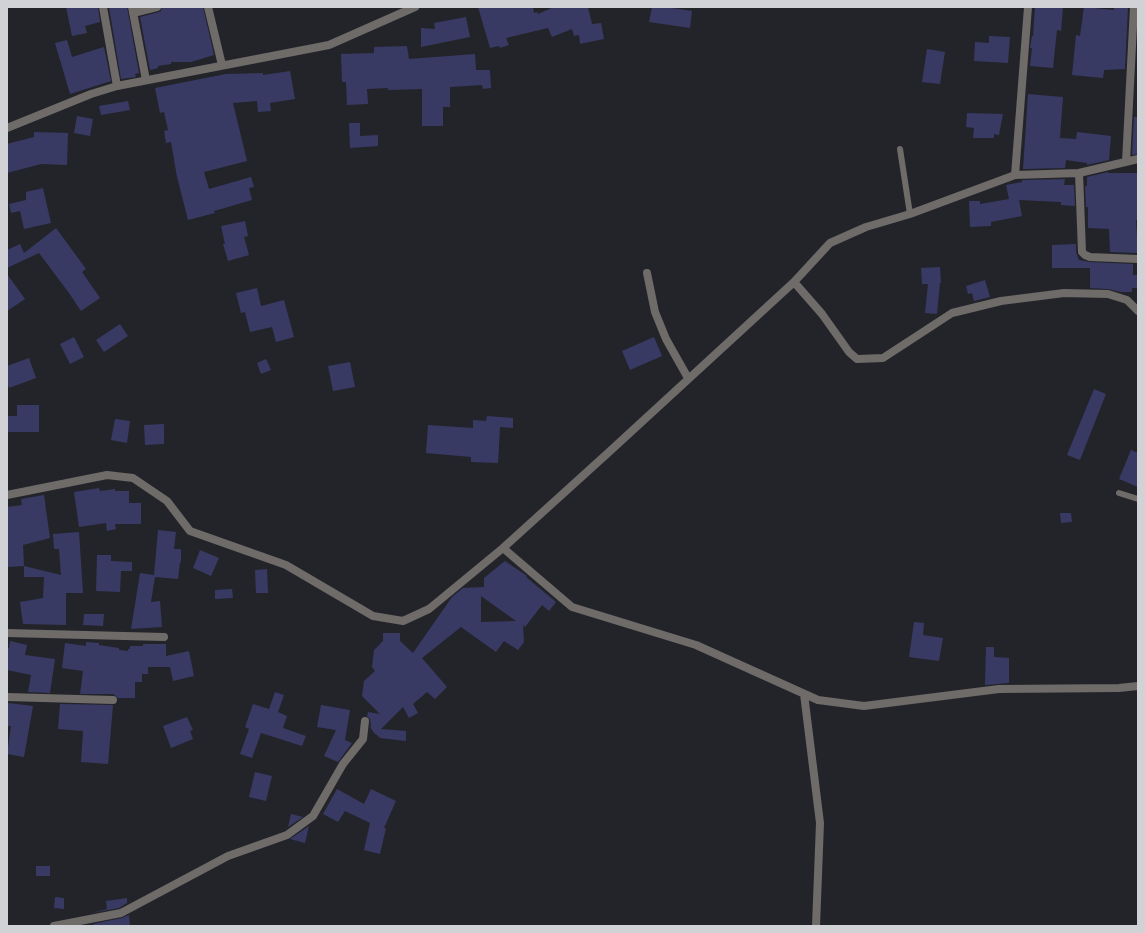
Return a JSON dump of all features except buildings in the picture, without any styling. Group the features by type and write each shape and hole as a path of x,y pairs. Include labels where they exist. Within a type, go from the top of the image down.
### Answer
{"street":[{"path":"103,7 118,86"},
{"path":"146,80 133,10 156,7"},
{"path":"208,7 222,65"},
{"path":"7,128 91,94 118,86 329,45 415,7"},
{"path":"1015,175 1028,7"},
{"path":"1126,162 1128,95 1134,7"},
{"path":"7,495 107,475 133,478 167,501 190,531 286,565 373,616 403,621 429,610 503,548 794,282 830,243 866,227 910,214 1015,175 1079,173 1138,159"},
{"path":"1079,173 1082,252 1090,257 1138,259"},
{"path":"647,273 655,312 666,339 688,378"},
{"path":"794,282 822,314 849,352 857,359 884,358 952,313 1001,301 1083,292 1108,294 1126,300 1138,311"},
{"path":"503,548 572,607 696,645 818,700 864,706 999,688 1119,688 1138,686"},
{"path":"7,632 164,636"},
{"path":"804,694 820,823 816,926"},
{"path":"7,697 113,700"},
{"path":"54,926 121,913 228,856 288,836 313,816 343,764 362,739 365,721"}],"lane":[{"path":"900,149 910,214"},
{"path":"1120,493 1138,499"}]}
